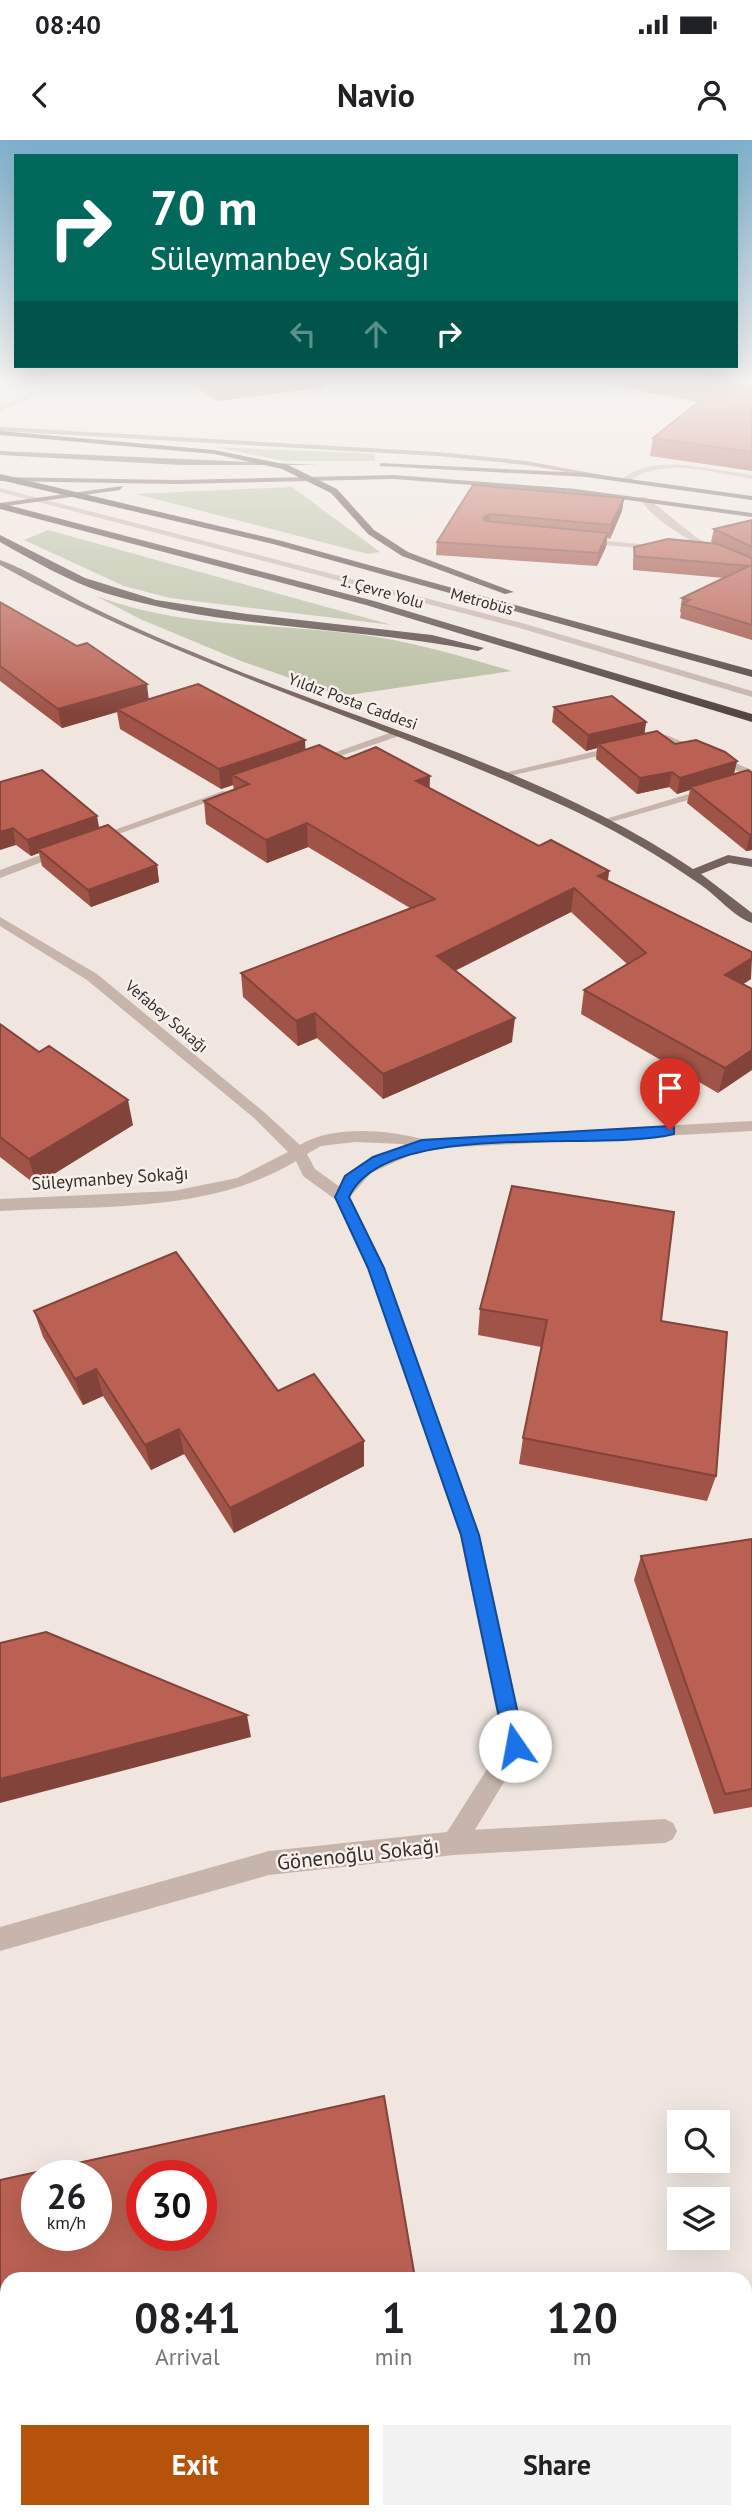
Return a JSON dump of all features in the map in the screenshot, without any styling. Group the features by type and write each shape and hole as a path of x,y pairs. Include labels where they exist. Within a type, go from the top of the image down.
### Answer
{"highway":[{"name":"1. Çevre Yolu","path":"60,491 275,542 752,674"},
{"path":"334,491 371,532 405,554 522,597"},
{"name":"1. Çevre Yolu","path":"0,506 370,603 752,720"},
{"path":"0,538 85,583 134,598 229,614 375,629 458,644 752,720"},
{"path":"535,601 662,648"}],"main road":[{"path":"16,503 38,491"},
{"path":"0,506 108,491"},
{"path":"571,491 752,512"},
{"path":"702,491 752,498"},
{"name":"Yıldız Posta Caddesi","path":"0,562 135,631 395,734 505,774 608,820 693,873 752,919"},
{"path":"693,873 728,859 752,863"}],"street":[{"name":"Metrobüs","path":"0,491 519,625 752,694"},
{"path":"643,499 680,529 716,553 752,568"},
{"path":"572,540 668,549"},
{"path":"692,551 716,553"},
{"path":"304,765 395,734"},
{"path":"639,744 666,738 752,776"},
{"path":"505,774 625,747"},
{"path":"739,782 752,776"},
{"path":"608,820 726,786"},
{"path":"85,843 240,788"},
{"path":"0,874 72,847"},
{"name":"Vefabey Sokağı","path":"0,921 92,976 259,1115 299,1153"},
{"name":"Süleymanbey Sokağı","path":"0,1205 173,1196 241,1182 317,1142 355,1137 402,1139 422,1144 752,1126"},
{"name":"Süleymanbey Sokağı","path":"342,1197 350,1180 378,1161 422,1144"},
{"path":"299,1153 309,1172 342,1197"},
{"name":"Gönenoğlu Sokağı","path":"0,1939 270,1863 454,1843 515,1746 470,1535 376,1268 342,1197"},
{"path":"454,1843 665,1831"}],"green space":[{"path":"297,491 380,552 368,554 136,494"},
{"path":"48,530 392,625 170,598 124,586 24,540"},
{"path":"96,596 161,614 193,619 377,637 436,649 512,671 342,696 241,661 140,619"}],"building":[{"path":"469,491 542,491 624,498 611,525 490,514 483,518 485,521 608,533 598,553 437,542"},
{"path":"752,520 752,547 714,529"},
{"path":"668,539 718,544 752,558 752,625 683,604 690,600 682,598 749,566 635,556 634,547"},
{"path":"0,602 77,646 87,643 147,684 58,709 0,666"},
{"path":"198,684 305,740 219,769 117,709"},
{"path":"612,696 646,722 588,735 554,707"},
{"path":"657,731 675,744 696,740 725,752 737,761 680,778 672,772 640,778 598,744"},
{"path":"319,745 346,759 376,747 430,776 416,781 539,846 551,840 609,871 598,876 752,952 752,958 725,975 752,989 752,1050 725,1068 584,990 646,953 574,888 437,956 515,1018 383,1074 315,1013 296,1021 241,973 435,899 307,823 266,840 204,801 249,784 232,775"},
{"path":"42,770 97,816 27,840 13,828 0,832 0,782"},
{"path":"748,770 752,773 750,835 690,787"},
{"path":"108,825 157,865 88,890 38,849"},
{"path":"0,1024 39,1052 49,1046 128,1100 29,1159 0,1137"},
{"path":"512,1186 674,1212 661,1321 727,1332 716,1476 523,1438 547,1320 480,1309"},
{"path":"176,1252 278,1391 314,1374 364,1441 230,1508 179,1429 145,1445 96,1369 75,1379 34,1311"},
{"path":"752,1539 752,1789 725,1794 641,1556"},
{"path":"46,1632 247,1715 0,1779 0,1643"},
{"path":"384,2096 414,2272 0,2272 0,2180 21,2175 21,2251 112,2251 112,2160 91,2160"}],"route":[{"path":"515,1746 470,1535 376,1268 342,1197 350,1180 378,1161 422,1144 670,1130"}]}
